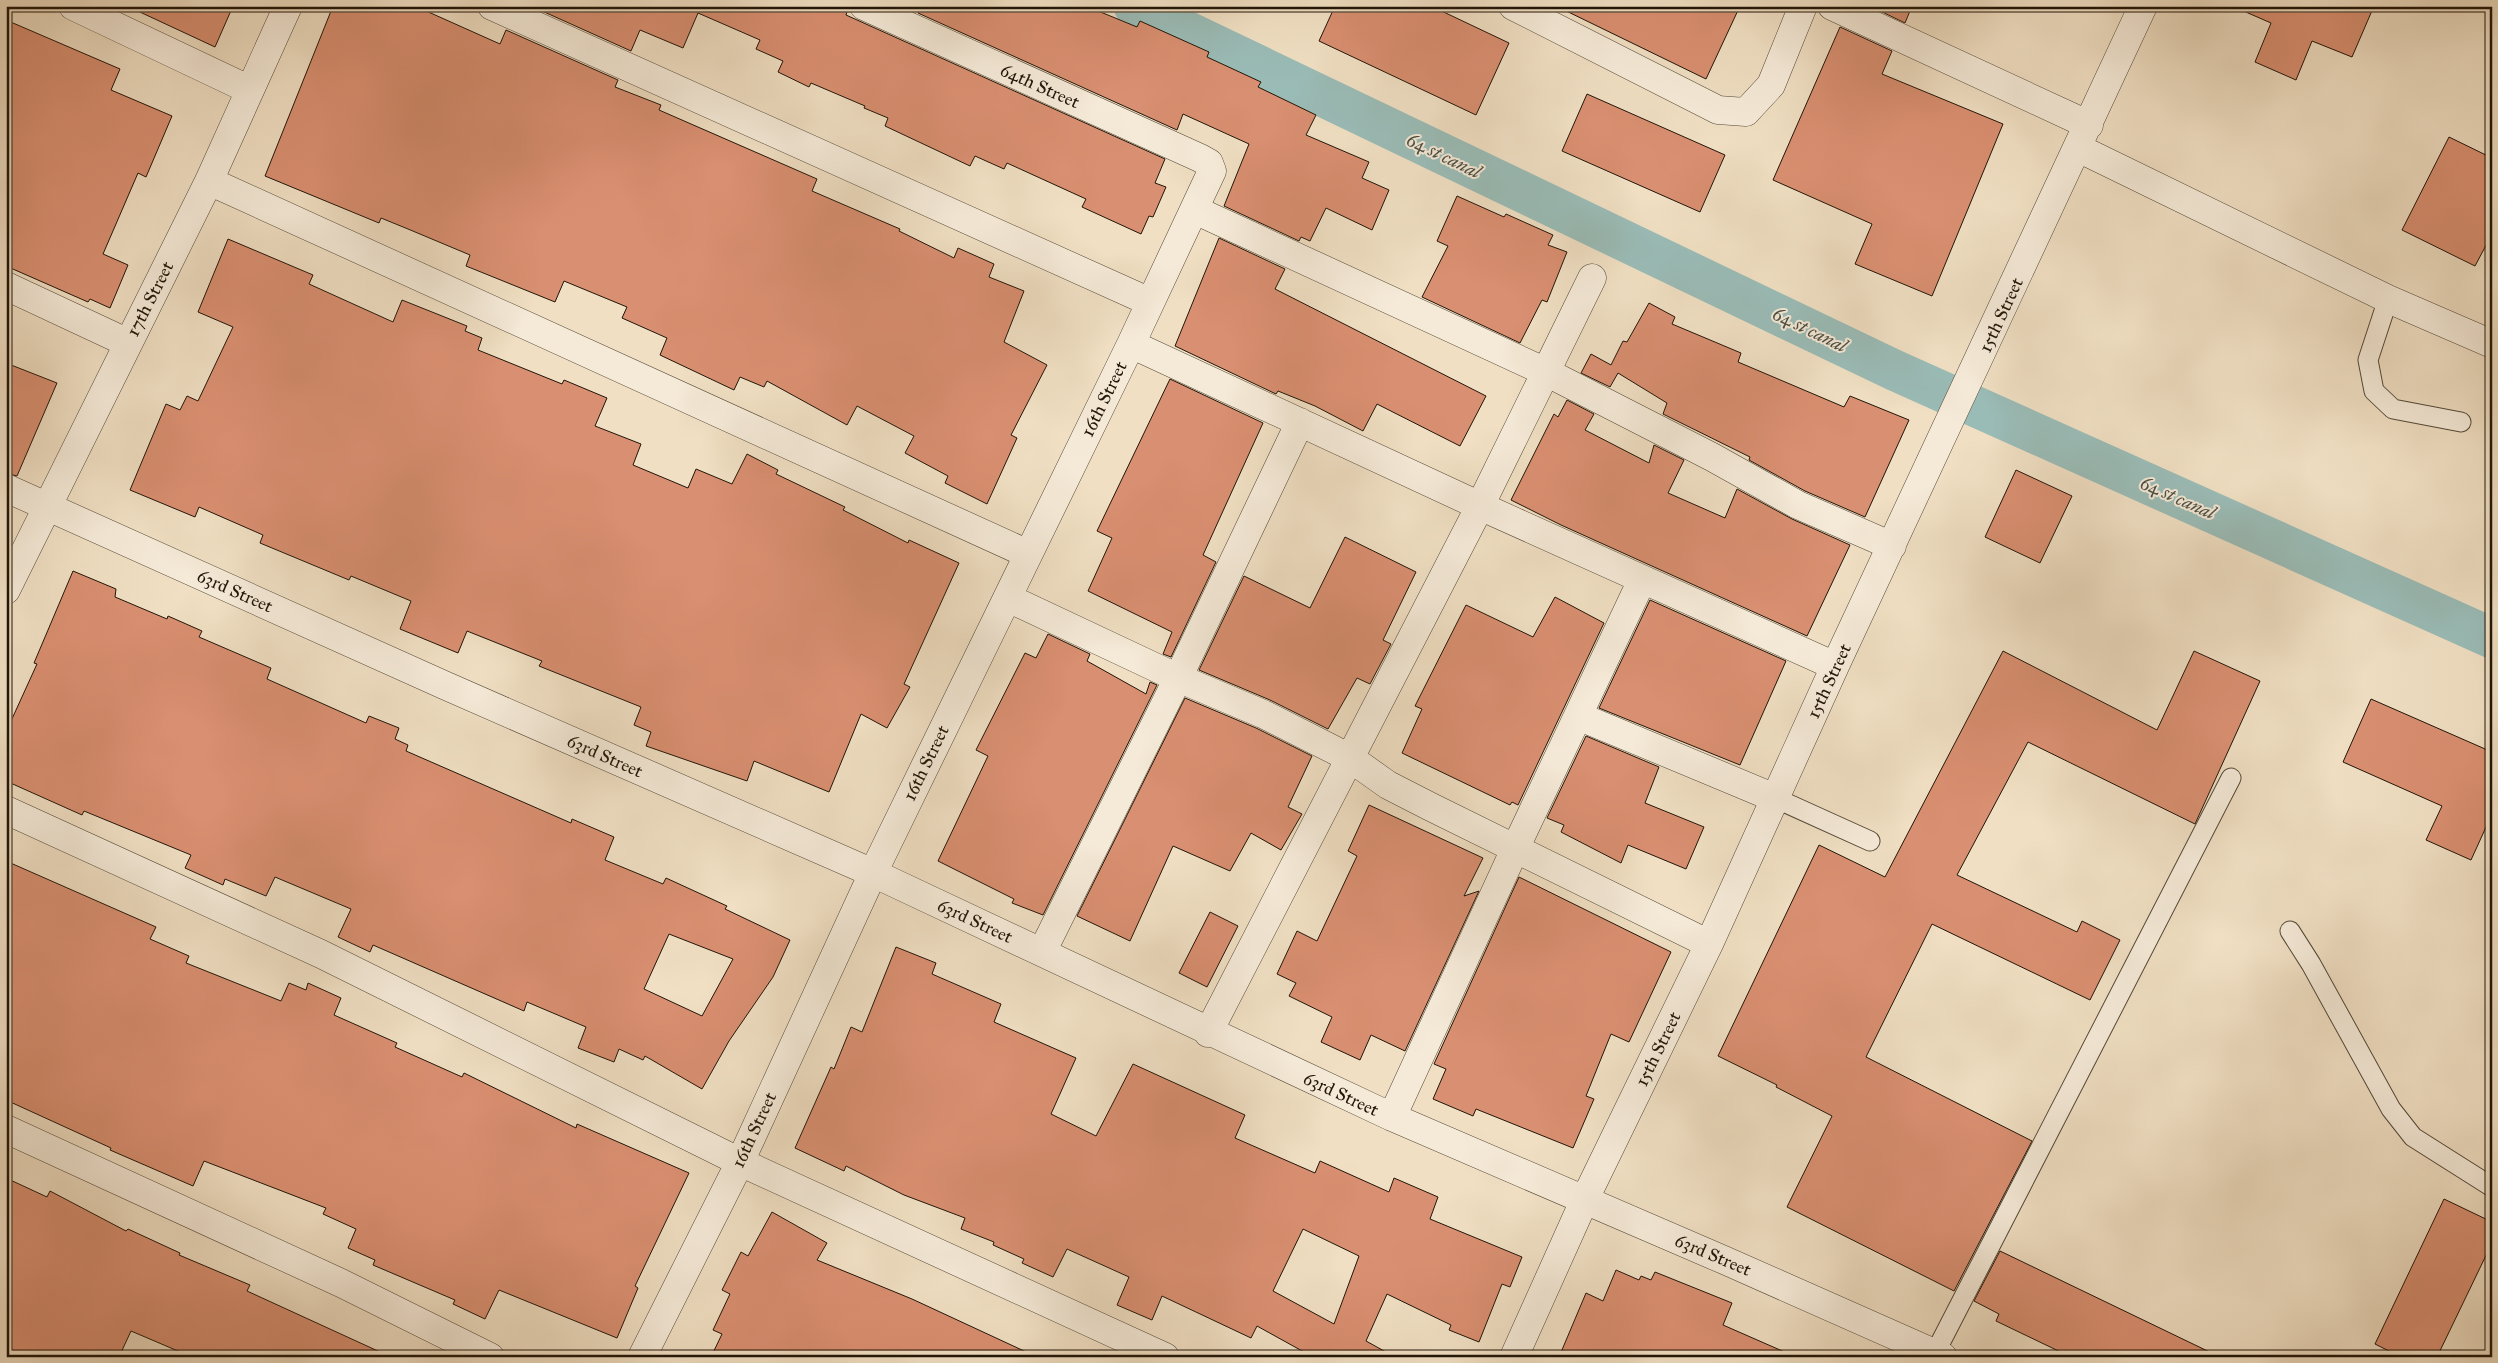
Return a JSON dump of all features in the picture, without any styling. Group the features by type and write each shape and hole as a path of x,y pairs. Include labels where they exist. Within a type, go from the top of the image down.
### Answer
{"street":[{"path":"73,6 250,90"},
{"name":"17th Street","path":"6,590 209,181 288,6"},
{"path":"492,6 1150,302"},
{"name":"64th Street","path":"864,6 1200,158 1209,163 1212,170"},
{"path":"1513,6 1718,110 1746,112 1771,85 1802,6"},
{"path":"1832,6 2388,299 2492,344"},
{"name":"15th Street","path":"1514,1357 1584,1201 1709,944 1835,666 2144,6"},
{"name":"16th Street","path":"642,1357 740,1162 873,872 1132,344 1212,170"},
{"path":"209,181 1028,554"},
{"path":"1195,210 1546,372 1712,456 1798,505 1892,546"},
{"path":"1208,1033 1480,506 1592,278"},
{"path":"6,286 128,343"},
{"path":"1132,344 1480,506 1835,666"},
{"path":"1042,952 1178,678 1300,422"},
{"name":"63rd Street","path":"6,488 552,733 873,872 1208,1033 1392,1117 1939,1355"},
{"path":"1392,1117 1515,849 1642,580"},
{"path":"1008,598 1178,678 1263,714 1350,758 1388,785 1709,944"},
{"path":"1578,716 1775,798"},
{"path":"6,810 321,954 740,1162 1165,1357"},
{"path":"6,1129 342,1283 490,1357"}],"lane":[{"path":"2388,299 2368,360 2374,391 2393,409 2461,422"},
{"path":"1939,1355 2231,778"},
{"path":"1775,798 1870,842"},
{"path":"2290,931 2311,964 2391,1109 2412,1137 2492,1187"}],"building":[{"path":"127,6 233,6 215,47"},
{"path":"333,6 415,6 500,44 506,30 618,80 615,87 661,105 659,110 817,179 812,191 900,229 899,231 954,258 958,248 994,264 989,277 1024,291 1004,342 1047,365 1011,435 1017,438 987,504 945,483 948,476 905,453 914,436 857,406 847,425 767,381 764,387 740,377 734,390 660,355 667,338 622,318 627,307 564,281 555,302 466,266 470,255 381,218 379,223 265,176"},
{"path":"531,6 849,6 846,15 1165,159 1155,183 1166,187 1153,217 1149,216 1141,234 1082,207 1086,199 1007,163 1004,169 975,156 970,166 885,126 888,118 864,108 865,106 811,83 809,87 778,72 783,61 756,49 760,40 698,13 683,48 640,30 631,51"},
{"path":"921,6 1086,6 1137,27 1140,21 1209,52 1207,57 1261,82 1258,87 1316,115 1306,135 1369,162 1362,178 1389,190 1372,230 1326,208 1310,241 1301,237 1299,241 1224,206 1249,144 1183,114 1177,130 918,13"},
{"path":"1335,6 1431,6 1509,43 1476,115 1319,41"},
{"path":"1556,6 1740,6 1706,79"},
{"path":"1870,6 1912,6 1905,23"},
{"path":"2232,6 2374,6 2352,57 2312,41 2296,80 2255,62 2271,23"},
{"path":"6,20 120,69 111,90 172,116 146,177 138,173 103,254 128,265 110,308 90,299 88,302 6,266"},
{"path":"1840,27 1892,51 1882,74 2003,124 1932,296 1855,264 1872,224 1773,180"},
{"path":"1587,94 1725,155 1700,212 1562,151"},
{"path":"2449,137 2492,158 2492,234 2475,266 2402,230"},
{"path":"1457,196 1504,217 1506,214 1553,235 1548,245 1567,252 1547,302 1542,300 1520,343 1422,297 1448,246 1437,241"},
{"path":"1219,238 1285,269 1275,289 1486,396 1460,446 1377,404 1363,431 1315,406 1278,391 1276,394 1175,346"},
{"path":"228,239 313,275 309,284 393,322 402,300 467,326 465,331 482,338 478,350 562,384 564,380 607,398 595,426 641,444 633,465 688,488 696,469 732,484 747,454 778,470 776,474 845,507 843,510 908,543 909,540 959,563 904,684 910,687 887,728 861,714 829,792 754,761 747,781 646,746 651,732 634,725 641,707 539,666 542,661 467,631 458,653 400,629 411,601 351,576 349,580 260,543 263,535 199,507 195,517 130,490 166,404 180,410 187,396 198,401 233,327 198,312"},
{"path":"1649,303 1675,317 1672,324 1741,353 1738,362 1844,407 1850,396 1909,420 1865,517 1805,491 1749,460 1750,457 1663,414 1667,403 1618,373 1610,387 1581,373 1591,354 1611,365 1623,341 1627,342"},
{"path":"6,363 57,383 17,476 6,473"},
{"path":"1170,379 1263,423 1203,555 1216,562 1171,657 1163,654 1172,632 1088,591 1112,538 1097,531"},
{"path":"1567,400 1594,414 1585,430 1649,463 1654,445 1684,460 1668,493 1725,518 1737,489 1792,519 1850,545 1807,636 1561,525 1511,500 1554,414 1558,417"},
{"path":"2016,470 2072,496 2040,563 1985,537"},
{"path":"1345,537 1416,572 1383,640 1391,644 1370,684 1357,678 1328,729 1270,700 1199,670 1244,576 1310,608"},
{"path":"73,571 116,589 115,597 167,619 168,616 202,631 199,637 271,668 267,679 366,723 369,716 399,728 395,739 408,745 406,751 571,823 572,819 614,837 605,860 663,884 666,878 727,906 725,909 790,940 773,977 729,1041 702,1089 645,1056 643,1060 619,1049 614,1062 578,1048 586,1027 527,1002 524,1011 373,945 370,952 338,937 351,909 275,877 266,896 225,879 223,885 185,868 191,855 84,811 82,815 6,781 6,732 37,664 34,663","holes":["669,934 733,959 702,1016 644,989"]},
{"path":"1555,597 1604,623 1518,805 1512,802 1510,805 1402,753 1422,709 1415,706 1466,605 1533,637"},
{"path":"1650,600 1786,661 1740,765 1599,708"},
{"path":"1048,634 1090,654 1087,661 1146,694 1150,682 1157,685 1043,915 1012,903 1014,899 938,861 988,756 976,750 1025,653 1036,658"},
{"path":"2003,651 2157,730 2194,651 2260,681 2195,824 2028,742 1957,875 2077,932 2082,921 2120,940 2090,1000 1932,924 1866,1057 2032,1141 1954,1291 1787,1207 1832,1116 1776,1087 1777,1085 1718,1056 1819,845 1885,877"},
{"path":"1185,698 1256,728 1312,756 1288,807 1302,814 1281,850 1251,833 1230,871 1173,846 1130,941 1077,916"},
{"path":"2371,699 2492,752 2492,814 2471,860 2426,840 2442,806 2343,762"},
{"path":"1586,736 1659,767 1645,803 1704,827 1686,869 1628,845 1621,863 1561,832 1564,825 1547,818"},
{"path":"1369,805 1483,858 1464,896 1479,891 1405,1051 1371,1035 1360,1060 1321,1042 1332,1017 1289,996 1296,983 1277,974 1297,931 1317,941 1357,856 1348,851"},
{"path":"6,861 156,927 150,939 189,956 186,963 281,1001 289,983 306,990 308,983 341,998 334,1015 397,1043 395,1047 462,1077 464,1073 576,1128 577,1124 689,1173 635,1286 638,1288 617,1338 499,1290 485,1319 453,1304 455,1300 373,1265 375,1260 348,1248 356,1229 323,1214 326,1208 204,1161 193,1186 110,1150 111,1148 6,1100"},
{"path":"1519,877 1671,952 1629,1042 1611,1034 1586,1096 1594,1099 1573,1148 1476,1109 1473,1116 1433,1099 1446,1069 1434,1064"},
{"path":"1210,912 1238,926 1207,987 1179,973"},
{"path":"896,947 936,963 932,974 1001,1004 994,1022 1076,1058 1051,1114 1096,1136 1133,1064 1245,1115 1235,1138 1315,1173 1320,1161 1389,1192 1394,1178 1438,1197 1430,1219 1522,1257 1510,1287 1502,1284 1479,1342 1449,1330 1451,1325 1387,1294 1366,1341 1395,1357 1313,1357 1257,1326 1251,1338 1162,1296 1152,1320 1117,1305 1129,1277 1067,1249 1053,1277 1022,1263 1024,1259 993,1245 994,1242 961,1229 965,1218 904,1195 846,1166 844,1171 795,1148 831,1067 834,1069 851,1027 862,1032","holes":["1303,1229 1359,1256 1334,1324 1273,1291"]},
{"path":"6,1178 47,1197 50,1191 126,1231 128,1229 180,1253 179,1255 250,1285 247,1291 391,1357 192,1357 131,1331 119,1357 6,1357"},
{"path":"2444,1199 2492,1222 2492,1243 2437,1357 2401,1357 2375,1344"},
{"path":"772,1212 827,1243 817,1260 912,1299 1037,1357 711,1357 722,1334 713,1330 730,1294 722,1290 741,1252 748,1256"},
{"path":"2000,1251 2220,1357 2071,1357 1996,1321 1999,1314 1974,1301"},
{"path":"1616,1270 1639,1280 1641,1276 1651,1280 1655,1272 1732,1303 1723,1325 1796,1357 1559,1357 1586,1293 1603,1301"}],"waterway":[{"name":"64 st canal","path":"1134,6 1894,370 2492,638"}]}
